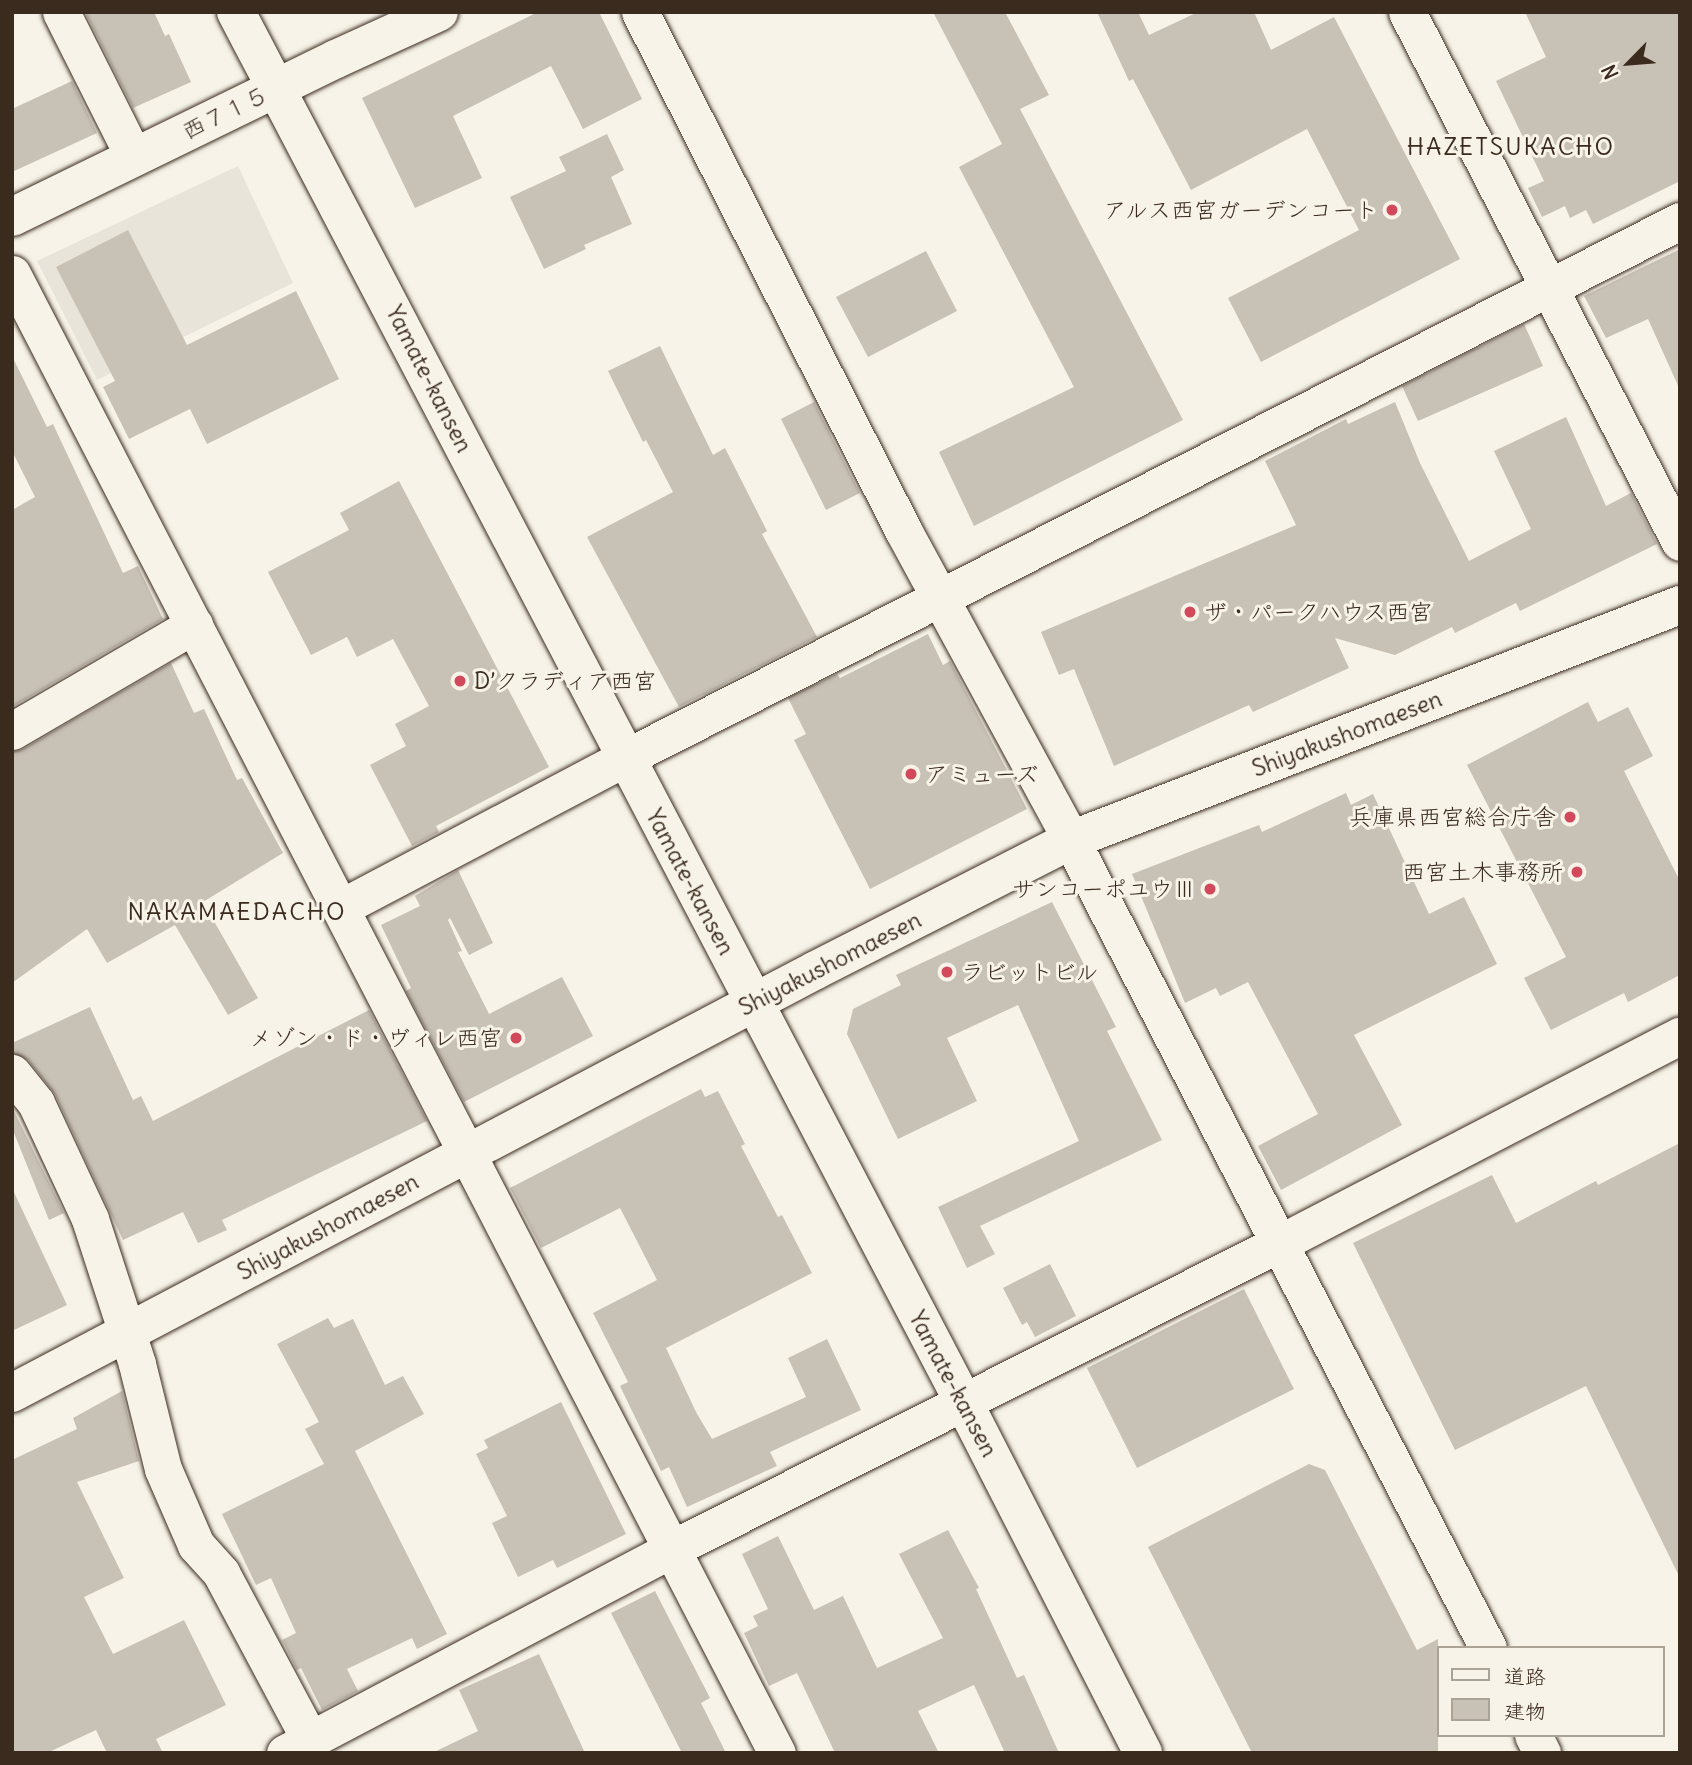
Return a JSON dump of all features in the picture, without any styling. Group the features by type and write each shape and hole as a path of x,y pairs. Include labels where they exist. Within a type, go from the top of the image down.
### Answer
{"street":[{"path":"61,12 134,157"},
{"name":"Yamate-kansen","path":"236,12 964,1403 1143,1753"},
{"name":"西７１５","path":"12,217 439,12"},
{"path":"640,12 903,530 1071,841 1487,1646"},
{"path":"1407,12 1680,542"},
{"path":"340,908 625,758 1680,222"},
{"path":"12,274 777,1753"},
{"name":"Shiyakushomaesen","path":"12,1393 753,1004 1071,841 1680,605"},
{"path":"12,731 194,625"},
{"path":"12,1073 36,1103 90,1219 126,1333 163,1469 197,1545 221,1573 298,1746 673,1548 1278,1244 1680,1036"},
{"path":"1534,1737 1542,1753"}],"shaded area":[{"path":"238,166 293,283 97,380 37,261"}],"building":[{"path":"85,12 154,12 165,36 169,34 191,82 133,108"},
{"path":"538,12 599,12 642,99 583,129 551,66 453,116 482,178 415,208 362,98"},
{"path":"933,12 1005,12 1049,95 1020,109 1183,420 974,526 939,452 1074,387 959,167 1002,144"},
{"name":"アルス西宮ガーデンコート","path":"1097,12 1138,12 1149,35 1198,12 1254,12 1271,50 1334,17 1460,259 1261,362 1228,298 1359,230 1307,129 1191,190 1133,79 1129,81"},
{"path":"1525,12 1680,12 1680,181 1593,224 1586,210 1570,218 1565,206 1542,217 1528,188 1544,181 1496,81 1546,57"},
{"path":"72,81 97,133 12,172 12,109"},
{"path":"607,134 624,170 611,177 632,224 584,245 586,249 544,269 510,197 566,171 559,157"},
{"path":"128,230 187,345 296,291 339,379 207,444 190,409 129,439 103,387 115,381 56,267"},
{"path":"1680,249 1680,390 1648,319 1606,338 1584,296"},
{"path":"926,251 957,311 868,357 836,297"},
{"path":"1524,324 1543,366 1418,421 1402,386"},
{"path":"660,346 713,455 725,448 767,531 762,534 817,637 679,707 587,537 673,492 646,440 643,442 608,371"},
{"path":"12,356 47,427 53,424 123,573 138,566 163,619 12,707 12,510 35,497 12,451"},
{"path":"814,402 860,493 826,510 781,419"},
{"path":"1395,402 1420,463 1469,561 1531,529 1494,451 1566,417 1606,506 1631,493 1657,544 1520,611 1516,603 1455,633 1452,627 1395,655 1335,638 1349,668 1253,712 1249,705 1114,766 1074,669 1059,675 1041,632 1296,525 1265,461 1346,419 1348,424"},
{"name":"D’クラディア西宮","path":"399,481 549,767 436,826 439,832 412,846 370,765 406,746 395,724 429,706 393,639 357,657 347,637 311,655 268,572 349,530 340,513"},
{"name":"アミューズ","path":"928,634 943,665 950,661 1027,809 870,889 794,740 806,734 788,698 837,674 840,678"},
{"path":"171,663 194,713 204,709 237,780 242,778 283,853 203,902 258,998 228,1015 175,925 107,963 87,929 12,983 12,752 23,749"},
{"name":"兵庫県西宮総合庁舎","path":"1588,702 1598,722 1628,707 1653,756 1624,771 1680,881 1680,975 1628,1002 1624,993 1551,1030 1524,978 1566,957 1467,765"},
{"path":"1346,793 1351,805 1373,794 1429,914 1464,897 1497,964 1354,1035 1402,1125 1281,1190 1258,1146 1318,1114 1248,982 1220,996 1216,988 1185,1003 1132,874 1259,825 1262,832"},
{"path":"458,870 493,943 469,955 450,918 448,920 462,951 458,952 489,1014 562,977 593,1036 464,1102 406,991 411,988 381,925 420,906 415,896"},
{"path":"1052,902 1116,1027 1107,1031 1162,1140 980,1226 995,1254 967,1268 938,1207 1079,1141 1018,1005 947,1038 977,1101 898,1139 847,1034 853,1009 901,985 896,975"},
{"path":"90,1007 133,1100 141,1096 153,1121 369,1010 427,1121 222,1220 227,1230 198,1243 183,1212 123,1240 55,1094 28,1060 12,1053 12,1043"},
{"path":"701,1089 705,1097 718,1091 745,1144 741,1146 778,1217 782,1215 812,1273 666,1348 696,1412 712,1439 806,1397 788,1358 827,1339 861,1410 770,1452 777,1466 687,1507 669,1467 661,1471 620,1386 628,1382 593,1313 657,1280 620,1208 541,1248 510,1188"},
{"path":"12,1107 64,1213 49,1220 12,1128"},
{"path":"1680,1143 1680,1578 1586,1386 1455,1450 1353,1243 1492,1175 1516,1223 1596,1181 1598,1185"},
{"path":"12,1188 67,1305 12,1331"},
{"path":"1050,1264 1076,1316 1035,1337 1027,1322 1022,1325 1003,1288"},
{"path":"1244,1289 1294,1389 1137,1468 1087,1368"},
{"path":"328,1318 334,1328 353,1319 385,1385 403,1376 424,1414 355,1451 447,1634 417,1649 412,1638 347,1669 358,1691 322,1710 301,1668 297,1670 282,1640 296,1633 271,1578 256,1585 222,1514 324,1464 305,1429 319,1422 277,1344"},
{"path":"122,1391 139,1461 77,1482 124,1578 84,1597 113,1654 184,1620 226,1705 156,1739 163,1753 107,1753 96,1730 47,1753 12,1753 12,1460 77,1429 73,1418"},
{"path":"561,1402 626,1534 557,1568 553,1560 518,1577 492,1523 507,1516 476,1454 488,1448 484,1440"},
{"path":"1309,1464 1325,1470 1417,1650 1438,1639 1438,1753 1252,1753 1148,1547"},
{"path":"948,1530 979,1588 976,1589 1017,1678 1024,1675 1059,1753 1005,1753 974,1685 918,1711 939,1753 835,1753 797,1673 769,1686 744,1633 758,1626 753,1616 768,1609 742,1554 778,1536 814,1610 843,1596 877,1668 943,1638 899,1554"},
{"path":"655,1591 710,1698 701,1703 726,1753 682,1753 611,1613"},
{"path":"539,1654 585,1753 432,1753 478,1731 459,1690"}],"place":[{"name":"アルス西宮ガーデンコート","path":"1392,210"},
{"name":"ザ・パークハウス西宮","path":"1190,612"},
{"name":"D’クラディア西宮","path":"460,681"},
{"name":"アミューズ","path":"911,774"},
{"name":"兵庫県西宮総合庁舎","path":"1570,817"},
{"name":"西宮土木事務所","path":"1577,872"},
{"name":"サンコーポユウⅢ","path":"1210,889"},
{"name":"ラビットビル","path":"947,972"},
{"name":"メゾン・ド・ヴィレ西宮","path":"516,1038"}],"district":[{"name":"HAZETSUKACHO","path":"1511,147"},
{"name":"NAKAMAEDACHO","path":"237,912"}]}
